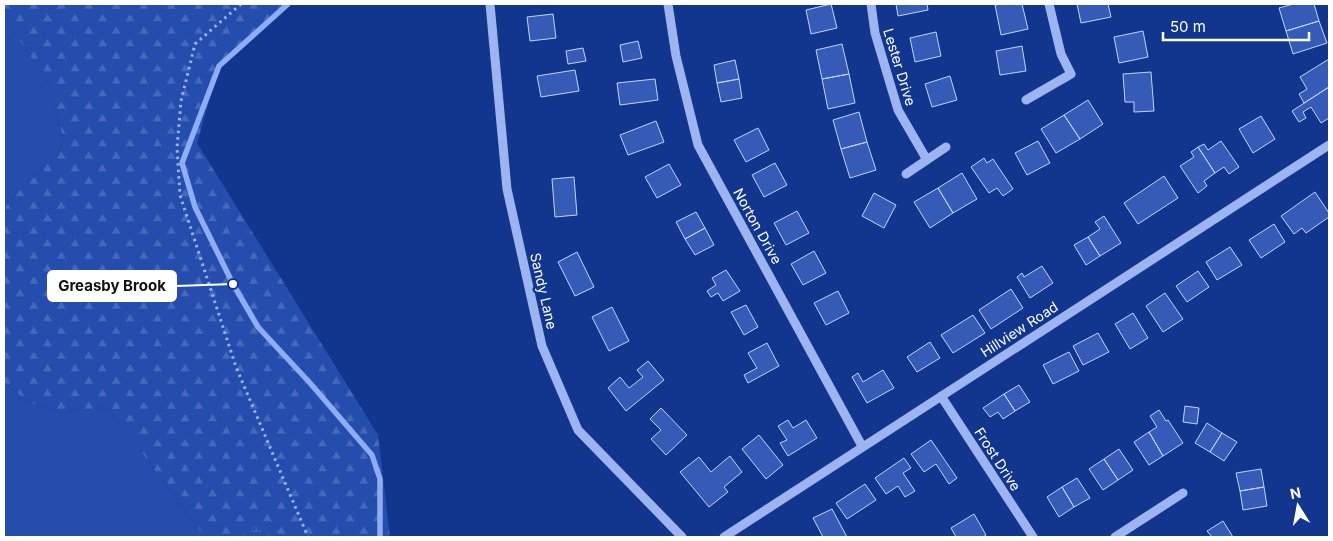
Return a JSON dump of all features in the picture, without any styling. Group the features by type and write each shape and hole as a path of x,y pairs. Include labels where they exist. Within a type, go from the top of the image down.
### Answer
{"street":[{"name":"Sandy Lane","path":"490,4 506,189 542,346 578,430 682,537"},
{"name":"Norton Drive","path":"668,4 676,56 698,145 862,446"},
{"name":"Lester Drive","path":"871,4 875,33 898,110 927,160"},
{"path":"1026,100 1071,74 1061,54 1049,4"},
{"name":"Hillview Road","path":"724,537 1329,145"},
{"path":"906,174 946,147"},
{"name":"Frost Drive","path":"941,396 1033,537"},
{"path":"1115,537 1183,493"}],"path":[{"path":"241,4 195,44 181,101 177,148 180,195 236,367 308,537"}],"green space":[{"path":"4,4 288,4 219,66 197,143 378,435 390,537 205,537 108,407 59,413 28,402 4,382 4,210 10,200 58,154 63,138 49,84 4,17"},
{"path":"4,17 49,84 63,138 58,154 10,200 4,210"},
{"path":"4,382 28,402 59,413 108,407 205,537 4,537"},
{"path":"273,522 280,537 227,537"}],"building":[{"path":"831,4 837,28 811,34 806,10"},
{"path":"896,4 927,4 928,10 898,16"},
{"path":"1022,4 1028,29 1001,35 995,5"},
{"path":"1077,4 1108,4 1111,17 1081,23"},
{"path":"1293,4 1314,4 1319,21 1286,31 1279,8"},
{"path":"553,14 556,38 530,41 527,17"},
{"path":"1319,21 1327,43 1293,54 1286,31"},
{"path":"1143,31 1148,57 1119,63 1114,37"},
{"path":"936,32 941,56 915,62 910,38"},
{"path":"638,41 642,58 623,62 620,45"},
{"path":"842,44 849,74 822,79 816,50"},
{"path":"1022,46 1026,71 1000,75 996,51"},
{"path":"583,48 586,61 568,64 566,51"},
{"path":"1329,59 1329,87 1304,103 1299,94 1307,89 1300,77"},
{"path":"735,60 739,79 717,83 714,65"},
{"path":"575,70 579,91 541,97 537,76"},
{"path":"1151,72 1154,111 1134,112 1134,102 1125,102 1123,74"},
{"path":"849,74 855,103 828,109 822,79"},
{"path":"950,76 957,100 932,107 925,84"},
{"path":"655,79 658,100 620,105 617,83"},
{"path":"739,79 742,98 721,102 717,83"},
{"path":"1329,87 1329,118 1321,123 1311,107 1303,112 1306,118 1299,122 1292,111"},
{"path":"1088,100 1103,124 1080,139 1064,115"},
{"path":"859,112 867,142 841,149 833,120"},
{"path":"1064,115 1080,139 1056,153 1041,129"},
{"path":"1261,116 1275,139 1253,153 1239,129"},
{"path":"656,121 664,142 628,155 620,135"},
{"path":"758,128 769,150 746,162 734,140"},
{"path":"1038,141 1050,163 1027,175 1015,153"},
{"path":"1221,141 1239,167 1229,174 1224,167 1215,173 1198,147 1204,144 1208,150"},
{"path":"867,142 876,170 850,178 841,149"},
{"path":"1198,147 1215,173 1204,181 1207,186 1198,193 1180,166 1194,157 1191,152"},
{"path":"984,158 987,163 993,159 1013,189 1003,196 997,188 989,193 971,167"},
{"path":"775,163 787,185 764,197 752,175"},
{"path":"669,164 681,185 657,198 645,177"},
{"path":"962,173 977,199 953,213 938,188"},
{"path":"1164,176 1178,198 1138,224 1124,203"},
{"path":"574,177 577,215 555,217 552,179"},
{"path":"938,188 953,213 930,228 914,202"},
{"path":"1315,192 1329,213 1329,217 1306,233 1302,228 1294,234 1281,216"},
{"path":"874,193 896,205 884,228 862,216"},
{"path":"797,211 809,233 786,245 774,223"},
{"path":"696,212 705,228 685,239 676,222"},
{"path":"1104,216 1121,243 1100,256 1088,237 1100,229 1095,222"},
{"path":"1274,224 1285,242 1261,258 1249,240"},
{"path":"705,228 714,245 695,255 685,239"},
{"path":"1088,237 1100,256 1086,265 1074,245"},
{"path":"1230,247 1242,265 1217,280 1206,262"},
{"path":"814,251 826,273 803,285 791,264"},
{"path":"577,252 594,287 575,296 558,262"},
{"path":"1042,266 1053,283 1030,298 1017,277 1022,273 1024,277"},
{"path":"726,270 740,291 723,301 718,293 711,297 707,291 716,285 712,278"},
{"path":"1198,271 1209,287 1187,302 1176,286"},
{"path":"1011,289 1023,308 991,329 979,310"},
{"path":"838,291 849,313 826,325 814,303"},
{"path":"1165,293 1183,319 1163,332 1146,306"},
{"path":"746,305 758,327 744,335 731,312"},
{"path":"612,307 629,341 609,351 592,317"},
{"path":"1133,313 1148,338 1130,349 1115,324"},
{"path":"973,315 985,333 953,353 941,335"},
{"path":"1098,333 1109,352 1083,365 1073,346"},
{"path":"930,342 940,358 917,372 907,357"},
{"path":"767,343 779,366 748,383 744,375 757,368 748,353"},
{"path":"1069,352 1079,371 1053,384 1043,365"},
{"path":"648,361 664,380 626,411 608,388 620,377 629,388 643,377 637,370"},
{"path":"883,370 894,388 867,403 852,377 858,373 863,382"},
{"path":"1019,385 1030,402 1015,411 1004,394"},
{"path":"1004,394 1015,411 1003,419 998,412 990,417 983,408"},
{"path":"1185,406 1199,408 1197,424 1183,422"},
{"path":"661,408 687,435 666,455 651,439 661,430 650,419"},
{"path":"1159,410 1183,443 1163,456 1149,432 1157,427 1150,416"},
{"path":"788,420 793,428 806,420 817,438 788,456 780,443 787,440 778,426"},
{"path":"1207,423 1222,433 1210,452 1195,443"},
{"path":"1149,432 1163,456 1149,465 1134,442"},
{"path":"1222,433 1237,442 1224,461 1210,452"},
{"path":"759,435 783,465 766,479 742,449"},
{"path":"931,440 957,478 949,484 936,464 924,472 911,454"},
{"path":"1119,449 1133,470 1118,480 1104,459"},
{"path":"730,456 742,472 724,487 728,492 709,507 680,472 699,457 711,472"},
{"path":"904,458 911,468 903,473 915,491 905,497 898,486 886,494 875,478"},
{"path":"1104,459 1118,480 1103,490 1089,469"},
{"path":"1261,469 1264,487 1240,491 1236,473"},
{"path":"1077,478 1090,498 1074,507 1062,487"},
{"path":"865,484 876,500 847,519 836,503"},
{"path":"1062,487 1074,507 1059,517 1047,497"},
{"path":"1264,487 1267,506 1243,510 1240,491"},
{"path":"832,509 847,537 823,537 813,518"},
{"path":"974,514 986,535 983,537 956,537 951,528"},
{"path":"1223,521 1233,537 1212,537 1207,531"}],"waterway":[{"path":"288,4 219,66 182,163 195,207 233,284 258,327 310,383 372,455 380,479 380,537"}],"place":[{"name":"Greasby Brook","path":"233,284"}]}
